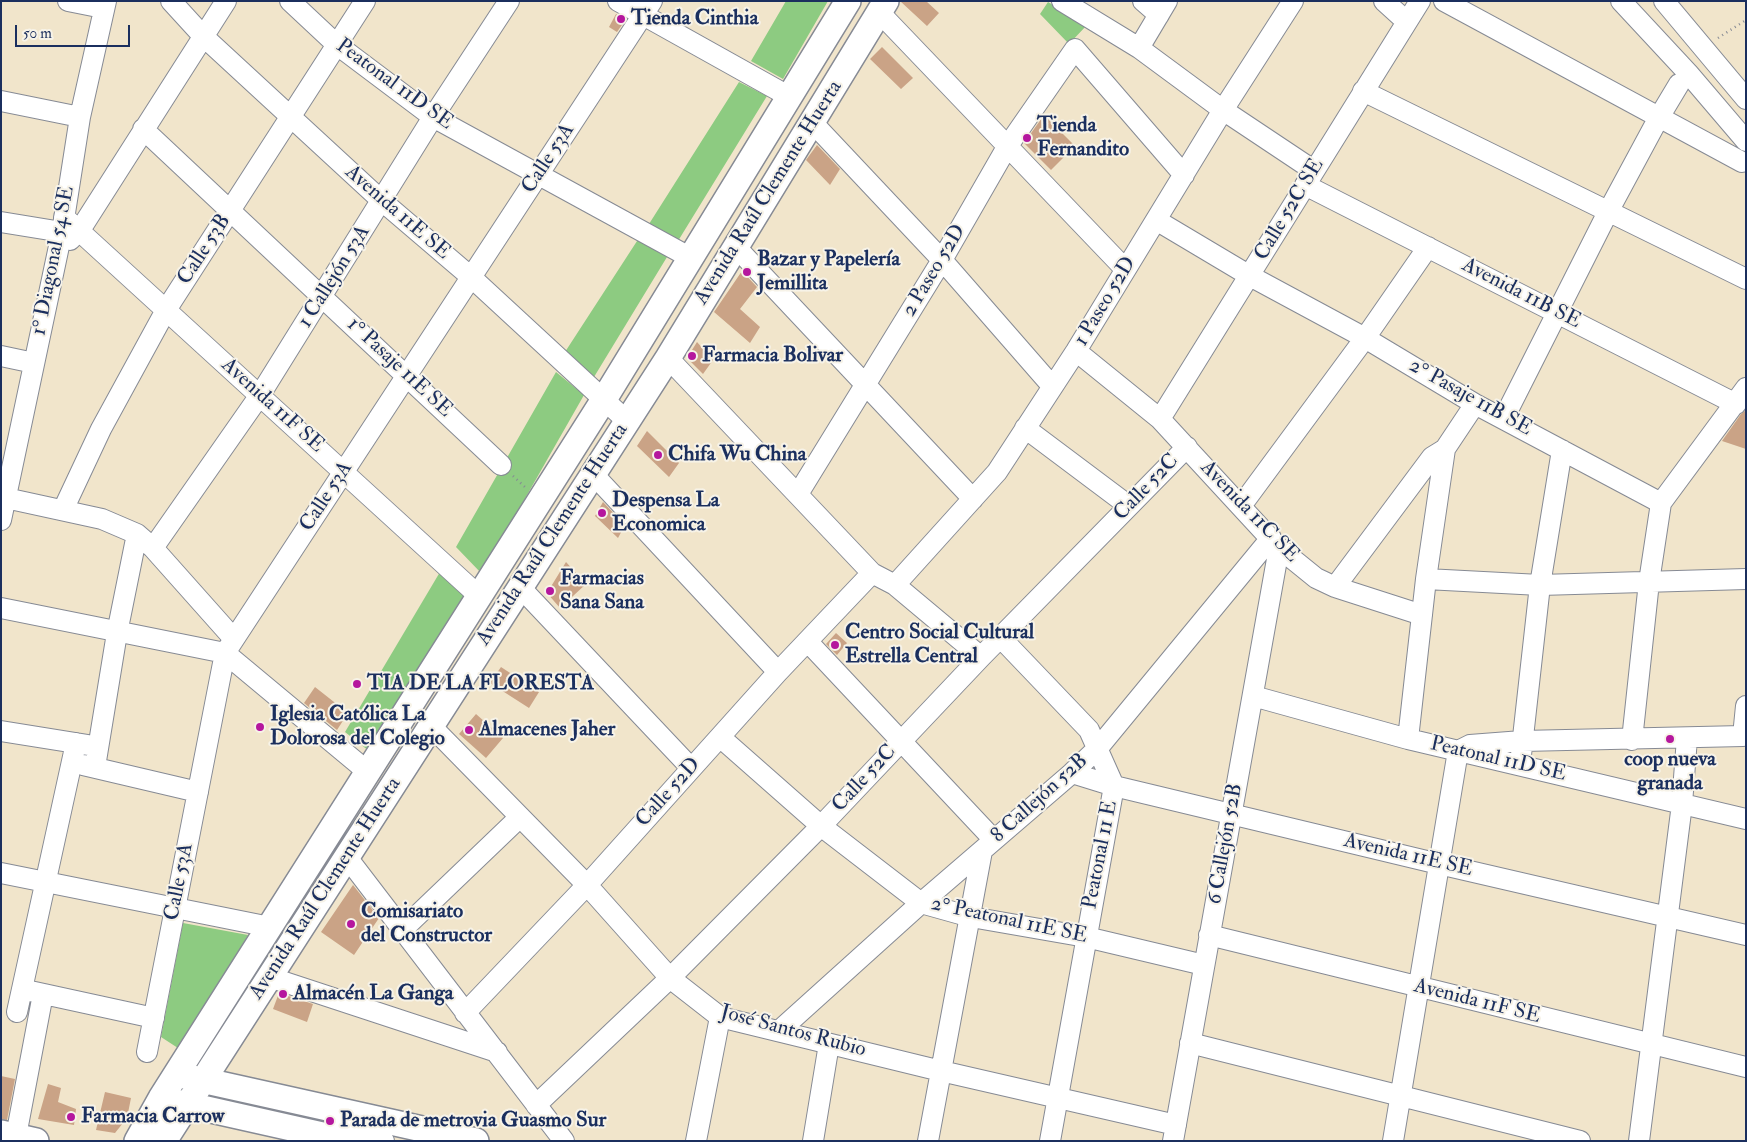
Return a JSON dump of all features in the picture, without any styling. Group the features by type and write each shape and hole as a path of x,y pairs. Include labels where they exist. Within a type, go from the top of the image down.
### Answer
{"main road":[{"name":"Avenida Raúl Clemente Huerta","path":"137,1141 161,1098 540,500 606,403 691,258 848,1"},
{"name":"Avenida Raúl Clemente Huerta","path":"164,1141 668,358 882,6"},
{"path":"176,1076 203,1080 476,1141"},
{"path":"161,1098 349,1141"}],"street":[{"path":"68,1 105,5"},
{"name":"Avenida 11E SE","path":"171,1 204,36 382,201 471,277 627,421"},
{"path":"1,222 69,226 143,129 226,1"},
{"name":"Peatonal 11D SE","path":"290,1 336,44 433,117 691,258"},
{"name":"Calle 53B","path":"64,510 101,429 166,310 365,1"},
{"name":"1 Callejón 53A","path":"153,548 260,395 433,117 509,1"},
{"path":"618,1 647,8 790,97"},
{"path":"176,1076 201,1048 856,1"},
{"name":"Avenida 11B SE","path":"1062,1 1139,48 1223,110 1309,178 1428,247 1558,312 1741,396"},
{"path":"1139,48 1163,8 1143,1"},
{"name":"1 Paseo 52D","path":"895,585 997,472 1076,351 1223,110 1293,1"},
{"path":"1384,1 1406,22"},
{"name":"Calle 52C SE","path":"1160,419 1420,1"},
{"path":"1444,1 1658,119 1742,162"},
{"path":"1621,1 1688,73 1746,141"},
{"path":"1664,1 1746,100"},
{"name":"1° Diagonal 54 SE","path":"1,520 3,497 58,252 69,226 80,117 105,5"},
{"path":"882,6 1007,147 1125,269"},
{"name":"Calle 53A","path":"147,1052 229,646 647,8"},
{"name":"2 Paseo 52D","path":"798,494 942,260 1007,147 1075,49 1184,175"},
{"path":"1504,418 1609,210 1658,119 1680,84"},
{"path":"1363,91 1609,210 1746,279"},
{"path":"1,101 80,117"},
{"path":"812,122 942,260 1052,386"},
{"name":"1° Pasaje 11E SE","path":"143,129 501,465"},
{"name":"2° Pasaje 11B SE","path":"1156,220 1250,276 1365,338 1475,404 1661,504"},
{"name":"Avenida 11F SE","path":"69,226 166,310 480,596"},
{"path":"735,246 973,498"},
{"path":"1241,506 1365,338 1428,247"},
{"name":"Avenida 11C SE","path":"1076,351 1160,419 1275,543 1316,578 1334,587 1422,615"},
{"path":"1,356 34,362"},
{"path":"668,358 872,573 895,585 982,657"},
{"path":"1632,740 1649,582 1661,504 1741,396"},
{"path":"1334,587 1432,457 1445,449 1475,404"},
{"path":"1025,428 1129,506"},
{"name":"Calle 52C","path":"536,1105 670,978 821,826 982,657 1187,447"},
{"path":"1408,739 1426,579 1445,449"},
{"path":"1520,766 1540,585 1562,450"},
{"path":"593,474 778,672"},
{"path":"3,497 102,519 137,534 153,548 229,646 368,772"},
{"path":"95,768 117,633 137,534"},
{"name":"6 Callejón 52B","path":"1175,1133 1253,696 1275,543"},
{"name":"8 Callejón 52B","path":"779,1031 921,903 1072,773 1098,748 1275,543"},
{"name":"Calle 52D","path":"466,1013 587,885 778,672 872,573"},
{"path":"1426,579 1540,585 1746,579"},
{"path":"520,587 691,768"},
{"path":"1,608 117,633 229,646"},
{"name":"Peatonal 11 E","path":"1001,638 1089,730 1114,786 1050,1141"},
{"path":"808,642 901,741 988,846 971,917 928,1141"},
{"name":"Peatonal 11D SE","path":"1253,696 1408,739 1746,819"},
{"path":"1393,1141 1458,751 1470,745 1522,741 1743,736 1746,706"},
{"name":"José Santos Rubio","path":"430,726 587,885 670,978 720,1017 1059,1098 1175,1133"},
{"path":"1,731 75,753 95,768 198,792"},
{"name":"2° Peatonal 11E SE","path":"720,737 821,826 921,903 971,917 1086,937 1204,964"},
{"path":"1639,1141 1682,804 1686,738"},
{"path":"75,753 98,747"},
{"path":"38,1017 9,1011 21,989 75,753"},
{"name":"Avenida 11E SE","path":"1072,773 1114,786 1746,935"},
{"path":"402,930 520,817"},
{"path":"346,856 564,1141"},
{"path":"1,873 270,927"},
{"name":"Avenida 11F SE","path":"1209,935 1746,1067"},
{"path":"269,977 497,1052"},
{"path":"21,989 154,1018"},
{"path":"18,1137 43,994"},
{"path":"696,1141 720,1017"},
{"path":"1190,1043 1580,1141"},
{"path":"813,1141 829,1044"},
{"path":"203,1080 220,1094 434,1141"},
{"path":"186,1105 216,1103 384,1141"}],"path":[{"path":"1703,48 1746,20"},
{"path":"501,465 540,500"}],"green space":[{"path":"786,1 828,1 783,79 751,61"},
{"path":"1048,2 1087,25 1069,44 1040,14"},
{"path":"739,82 767,96 678,241 649,224"},
{"path":"639,238 667,257 594,377 565,352"},
{"path":"556,372 584,395 482,574 456,547"},
{"path":"440,572 468,598 369,751 345,732"},
{"path":"183,923 248,935 181,1050 161,1037"}],"building":[{"path":"900,1 926,1 939,13 927,26"},
{"path":"616,14 626,19 617,32 609,27"},
{"path":"882,47 913,78 901,89 870,59"},
{"path":"1044,115 1075,146 1051,170 1024,143"},
{"path":"817,145 840,169 830,185 806,160"},
{"path":"742,271 757,287 740,309 760,327 750,343 714,312"},
{"path":"697,342 713,360 703,374 687,358"},
{"path":"1746,410 1746,449 1722,441 1741,414"},
{"name":"Chifa Wu China","path":"647,431 679,463 669,477 637,446"},
{"path":"603,502 625,525 618,538 595,516"},
{"path":"566,562 586,584 560,608 547,593"},
{"name":"Centro Social Cultural Estrella Central","path":"836,633 847,643 837,655 826,644"},
{"path":"501,667 539,692 529,708 490,683"},
{"path":"315,687 348,713 337,730 304,703"},
{"path":"476,714 503,738 486,758 459,734"},
{"name":"Comisariato del Constructor","path":"353,885 379,918 354,955 321,932"},
{"path":"279,993 313,1004 307,1022 273,1009"},
{"path":"1,1076 15,1079 7,1120 1,1119"},
{"path":"48,1084 61,1088 58,1102 76,1109 74,1125 38,1119"},
{"path":"105,1092 131,1098 127,1118 115,1133 96,1130"}],"place":[{"name":"Tienda Cinthia","path":"621,19"},
{"name":"Tienda Fernandito","path":"1027,138"},
{"name":"Bazar y Papelería Jemillita","path":"747,272"},
{"name":"Farmacia Bolivar","path":"692,356"},
{"name":"Chifa Wu China","path":"658,455"},
{"name":"Despensa La Economica","path":"602,513"},
{"name":"Farmacias Sana Sana","path":"550,591"},
{"name":"Centro Social Cultural Estrella Central","path":"835,645"},
{"name":"TIA DE LA FLORESTA","path":"357,684"},
{"name":"Iglesia Católica La Dolorosa del Colegio","path":"260,727"},
{"name":"Almacenes Jaher","path":"469,730"},
{"name":"coop nueva granada","path":"1670,739"},
{"name":"Comisariato del Constructor","path":"351,924"},
{"name":"Almacén La Ganga","path":"283,994"},
{"name":"Farmacia Carrow","path":"71,1117"},
{"name":"Parada de metrovia Guasmo Sur","path":"330,1121"}]}
